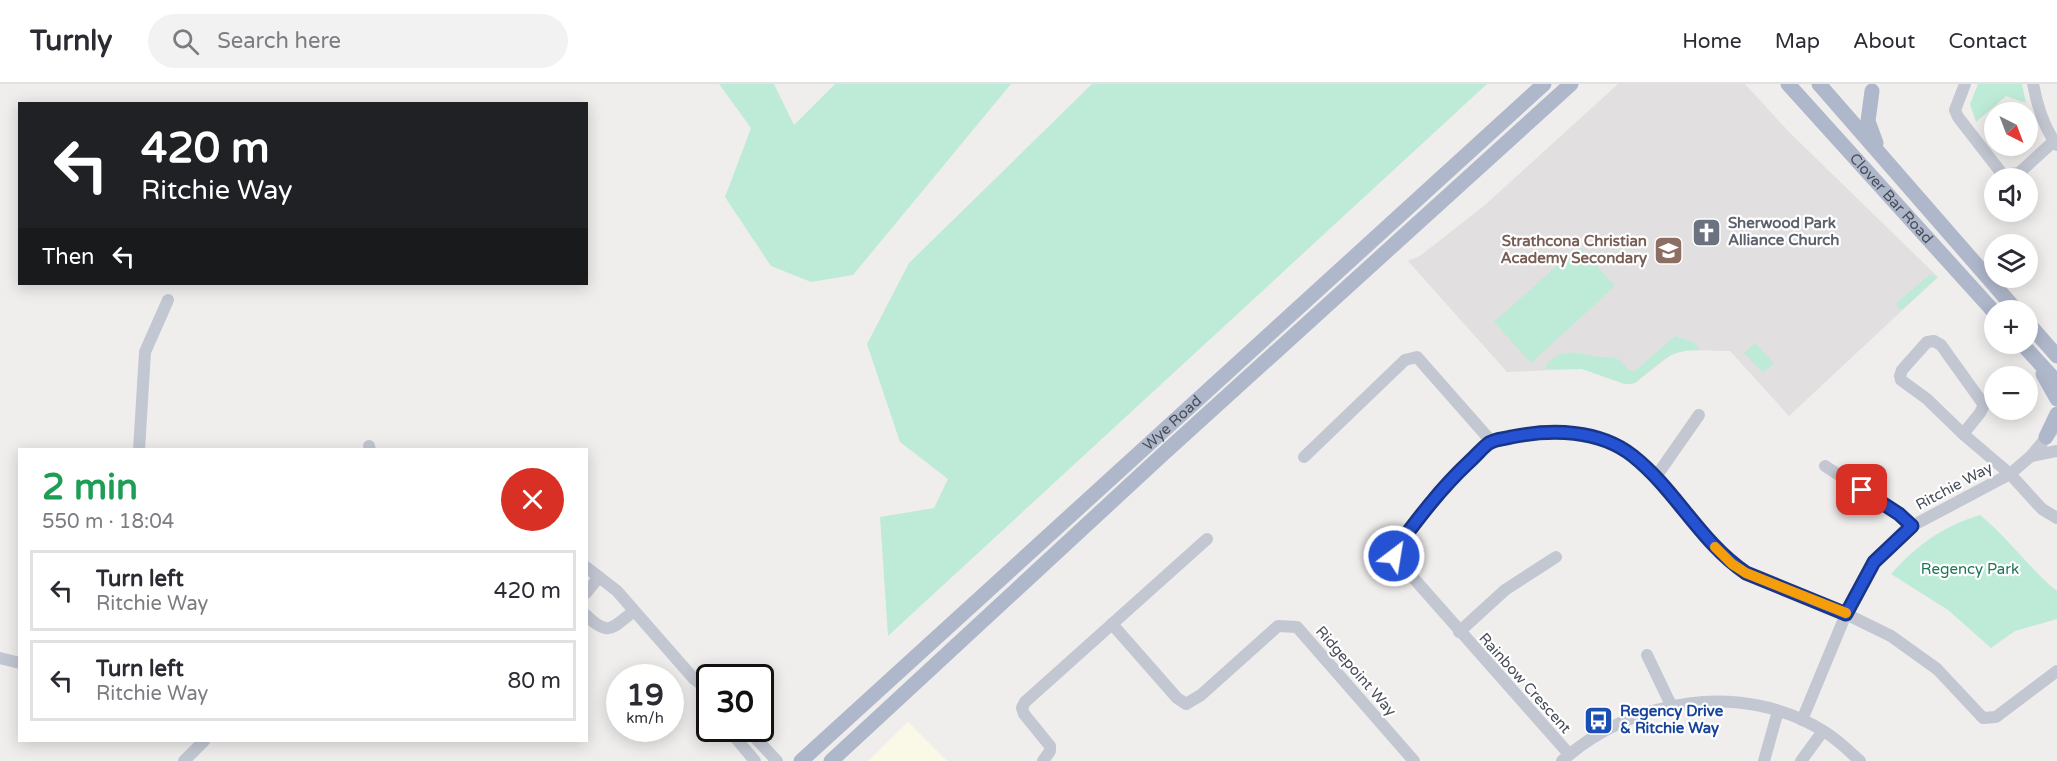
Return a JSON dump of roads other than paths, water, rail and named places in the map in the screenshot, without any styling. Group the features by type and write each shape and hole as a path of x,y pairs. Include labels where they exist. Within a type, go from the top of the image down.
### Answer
{"main road":[{"name":"Wye Road","path":"801,761 1544,84"},
{"name":"Wye Road","path":"831,761 1171,447 1571,84"},
{"name":"Clover Bar Road","path":"1788,84 1984,301"},
{"name":"Clover Bar Road","path":"1819,84 2007,300"},
{"path":"1872,91 1868,121 1879,152"},
{"path":"2038,334 2056,355"},
{"path":"2033,356 2057,382"},
{"path":"2033,356 2057,399"},
{"path":"2051,432 2057,414"}],"street":[{"path":"1965,84 1955,110 2003,175 2019,172 2055,143 2045,124 2033,84"},
{"path":"139,448 145,352 168,300"},
{"name":"Ritchie Way","path":"1963,434 1984,405 1941,345 1934,341 1927,342 1902,370 1899,376 1901,380 1927,399 1963,434 2010,474 2042,509 2057,518"},
{"path":"1304,457 1405,360 1417,357 1491,441 1519,435 1568,432 1589,435 1632,455 1656,478 1732,564 1770,584 1846,614 1891,636 1937,669 1983,717 1996,717 2057,671"},
{"path":"1656,478 1699,415"},
{"name":"Ritchie Way","path":"1802,720 1846,614 1874,562 1912,526 2010,474 2031,456 2051,432"},
{"name":"Rainbow Crescent","path":"1491,441 1452,478 1393,552 1396,561 1566,758"},
{"name":"Ritchie Way","path":"2031,456 2057,451"},
{"name":"Ritchie Way","path":"1825,466 1899,514 1912,526"},
{"path":"1042,761 1050,751 1050,746 1024,714 1022,708 1025,702 1207,539"},
{"name":"Rainbow Crescent","path":"1459,632 1505,590 1556,557"},
{"path":"588,569 617,591 696,682"},
{"path":"588,591 599,577"},
{"path":"588,617 598,627 606,629 613,627 634,610"},
{"name":"Ridgepoint Way","path":"1112,624 1177,698 1186,704 1201,695 1278,626 1297,627 1414,761"},
{"path":"1647,655 1671,705"},
{"path":"0,658 18,662"},
{"path":"1566,758 1604,729 1636,715 1671,705 1736,702 1778,711 1802,720 1823,731 1860,761"},
{"path":"1764,761 1778,711"},
{"path":"1801,761 1823,731"},
{"path":"184,761 203,742"},
{"path":"739,742 755,761"},
{"path":"759,742 777,761"}],"place":[{"name":"Sherwood Park Alliance Church","path":"1707,232"},
{"name":"Strathcona Christian Academy Secondary","path":"1668,250"},
{"name":"Regency Drive & Ritchie Way","path":"1599,720"}],"park label":[{"name":"Regency Park","path":"1970,569"}]}
